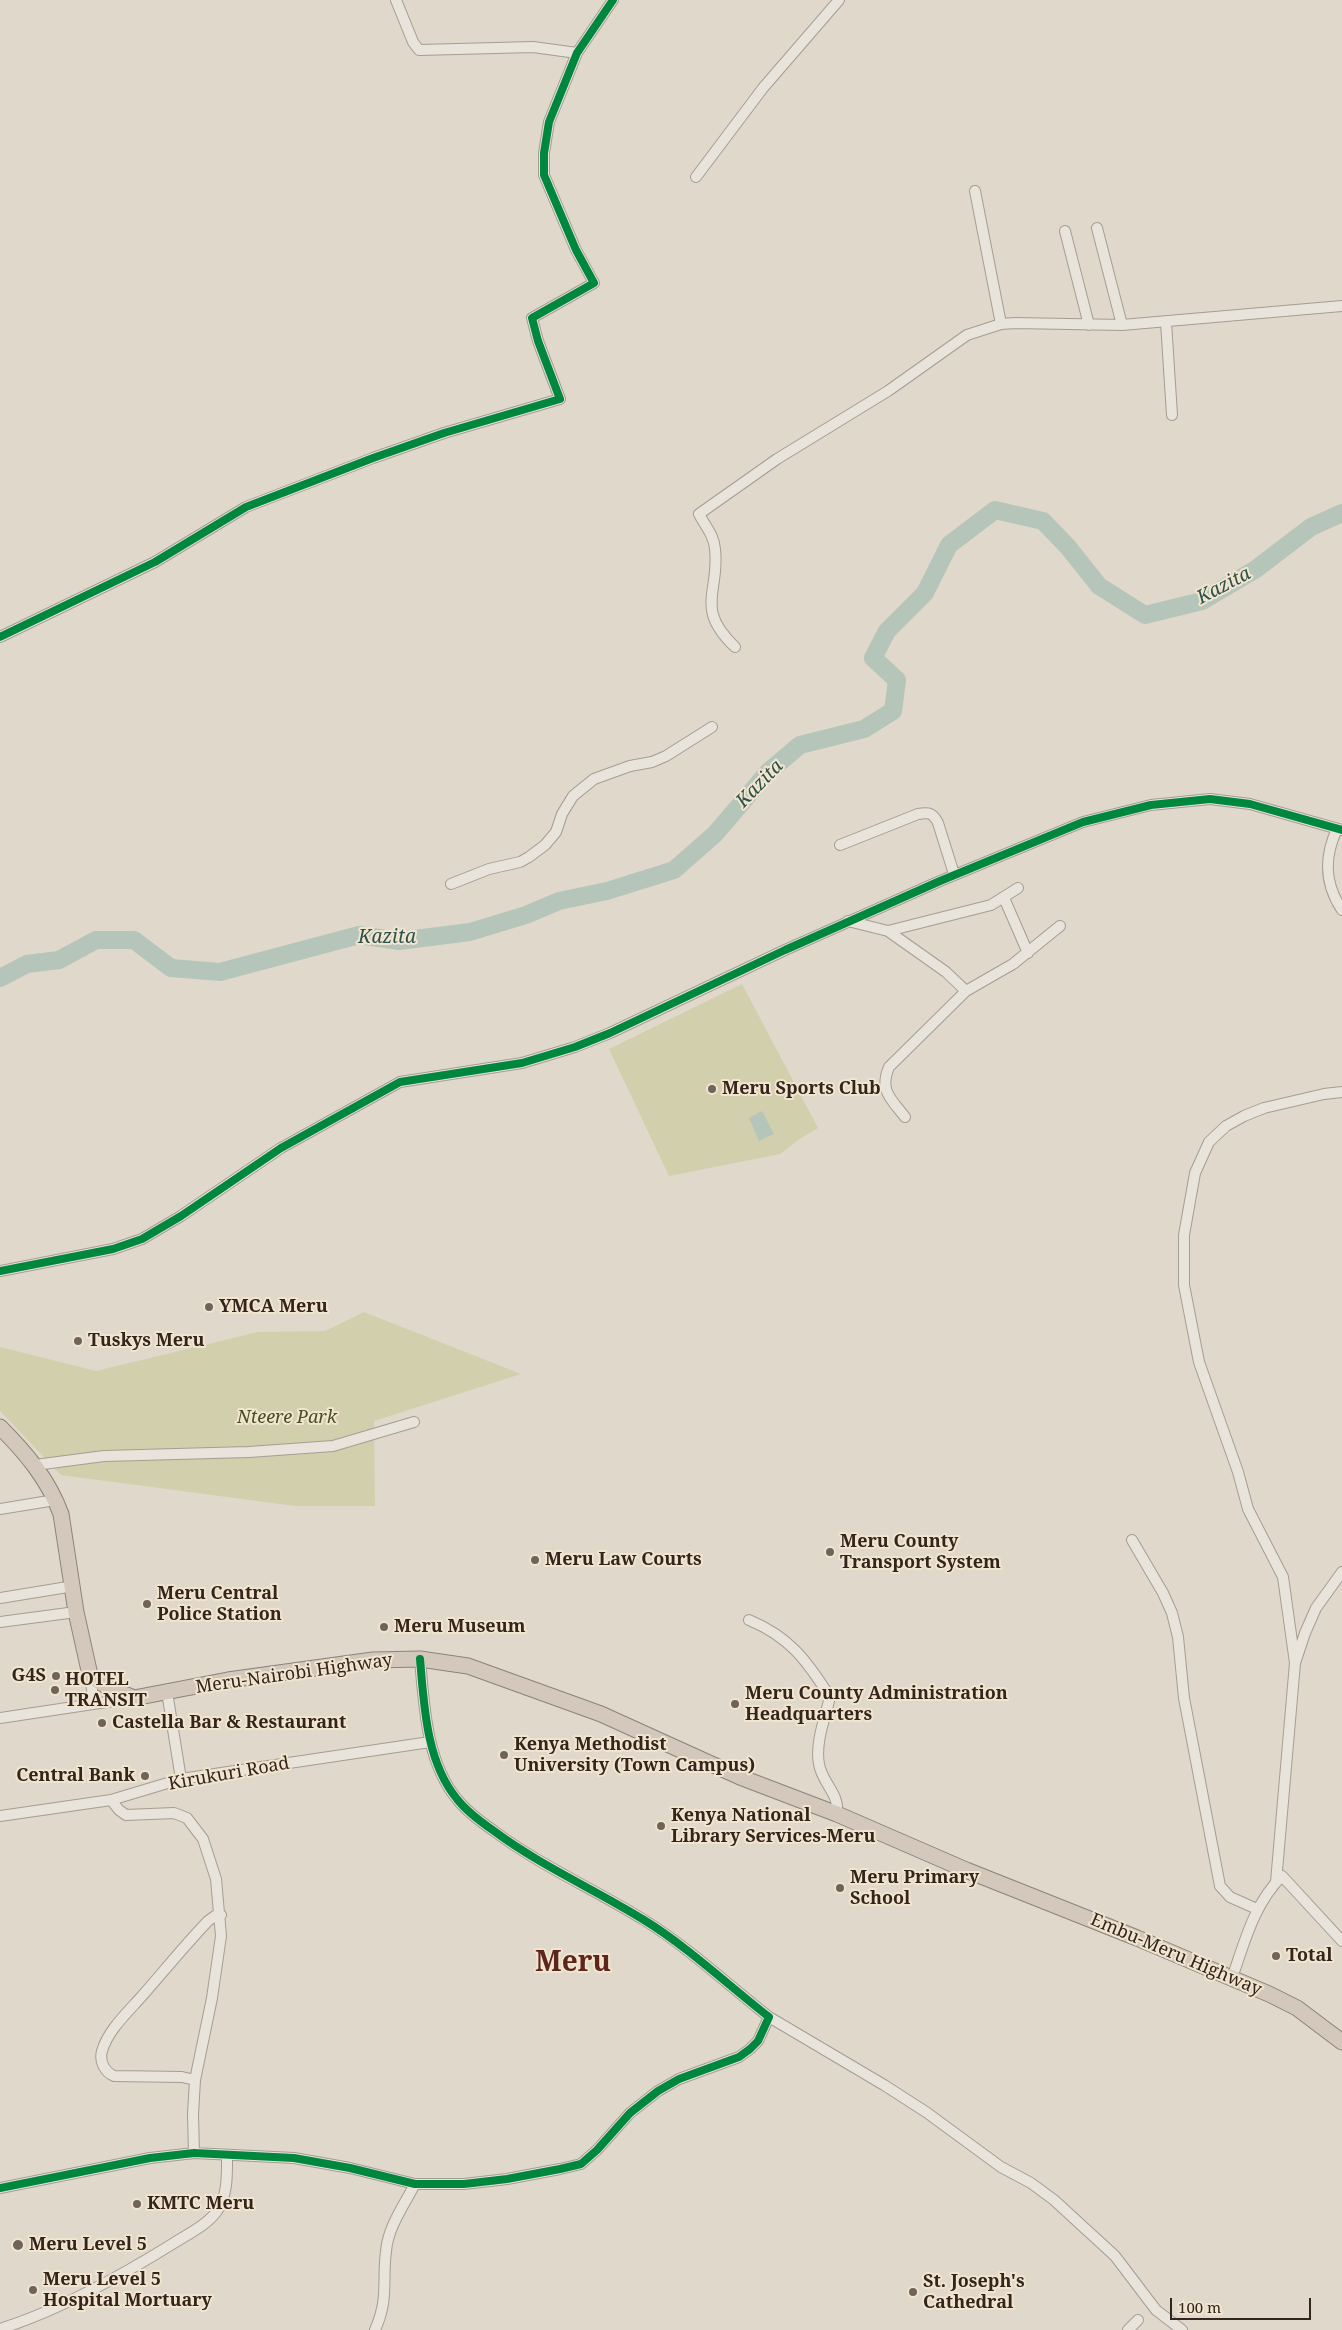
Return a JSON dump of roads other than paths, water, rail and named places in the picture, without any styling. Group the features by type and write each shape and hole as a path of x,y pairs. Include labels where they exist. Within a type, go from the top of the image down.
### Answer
{"highway":[{"path":"0,1427 35,1465 56,1500 61,1514 74,1586 76,1612 90,1675 109,1688 134,1698"},
{"name":"Meru-Nairobi Highway","path":"134,1698 228,1680 373,1660 420,1659 468,1666 601,1714 740,1777 837,1814 1002,1884"},
{"name":"Embu-Meru Highway","path":"1002,1884 1137,1938 1297,2008 1342,2042"}],"street":[{"path":"396,0 413,42 419,50 533,47 577,53"},
{"path":"0,637 155,562 246,507 382,454 444,433 560,399 538,341 532,318 594,283 576,250 544,175 544,153 549,122 577,53 613,0"},
{"path":"696,177 763,88 838,0"},
{"path":"975,191 1002,324"},
{"path":"1097,228 1122,325"},
{"path":"1065,231 1089,325"},
{"path":"735,647 724,635 712,614 711,593 716,550 709,529 699,514 777,459 888,391 967,335 1002,324 1122,325 1342,306"},
{"path":"1166,322 1172,415"},
{"path":"450,884 489,869 520,862 529,857 552,838 573,796 594,779 630,766 647,764 666,756 712,727"},
{"path":"0,1271 113,1249 142,1239 181,1216 281,1148 400,1082 522,1063 574,1047 610,1033 848,921 954,874 1083,822 1151,805 1196,799 1250,804 1339,830 1327,854 1328,869 1336,901 1342,910"},
{"path":"840,845 927,812 934,815 938,822 954,874"},
{"path":"888,931 973,910 1004,898 1018,888"},
{"path":"1004,898 1028,952"},
{"path":"848,921 888,931 946,972 966,991"},
{"path":"905,1117 888,1095 884,1084 889,1067 966,991 1002,972 1060,926"},
{"path":"1232,1978 1257,1909 1279,1879 1295,1663 1283,1576 1279,1565 1248,1509 1238,1472 1199,1362 1184,1285 1184,1235 1195,1172 1209,1142 1226,1126 1264,1108 1324,1094 1342,1092"},
{"path":"35,1465 104,1456 249,1452 333,1446 414,1422"},
{"path":"0,1509 56,1500"},
{"path":"1132,1540 1163,1593 1172,1613 1178,1637 1184,1698 1220,1886 1230,1897 1257,1909"},
{"path":"1295,1663 1316,1608 1342,1572"},
{"path":"0,1598 74,1586"},
{"path":"0,1622 76,1612"},
{"path":"749,1620 769,1628 789,1643 808,1662 830,1697 817,1752 819,1766 837,1798 839,1806 837,1814"},
{"path":"420,1659 430,1742 441,1770 456,1799 479,1820 516,1848 646,1921 768,2017 884,2085 926,2112 1000,2167 1031,2183 1054,2200 1115,2256 1156,2310 1182,2330"},
{"path":"90,1675 94,1704"},
{"path":"167,1692 181,1779"},
{"path":"0,1718 134,1698"},
{"name":"Kirukuri Road","path":"0,1816 111,1800 181,1779 430,1742"},
{"path":"111,1800 119,1810 126,1814 174,1813 187,1818 203,1839 216,1880 221,1915 221,1936 216,1974 195,2080 192,2114 194,2153"},
{"path":"1279,1879 1342,1941"},
{"path":"195,2080 114,2076 107,2073 103,2066 102,2053 119,2022 173,1959 208,1921 214,1916 221,1915"},
{"path":"0,2188 150,2158 194,2153 294,2158 350,2168 416,2184 464,2184 507,2179 580,2164 597,2150 630,2113 658,2091 679,2079 738,2057 750,2049 758,2041 768,2017"},
{"path":"0,2329 128,2272 196,2229 217,2211 225,2192 227,2156"},
{"path":"375,2330 385,2302 385,2267 391,2229 416,2184"},
{"path":"1128,2330 1138,2320"}],"waterway":[{"name":"Kazita","path":"0,978 27,964 59,960 96,940 134,940 171,968 220,972 359,935 399,941 470,932 526,915 559,901 607,891 674,870 715,834 768,772 800,745 864,729 893,711 897,680 873,658 887,631 925,593 949,545 995,510 1043,521 1068,547 1099,586 1145,615 1202,601 1256,569 1311,527 1342,513"}],"place":[{"name":"Meru Sports Club","path":"712,1089"},
{"name":"YMCA Meru","path":"209,1307"},
{"name":"Tuskys Meru","path":"78,1341"},
{"name":"Meru County Transport System","path":"830,1552"},
{"name":"Meru Law Courts","path":"535,1560"},
{"name":"Meru Central Police Station","path":"147,1604"},
{"name":"Meru Museum","path":"384,1627"},
{"name":"G4S","path":"56,1676"},
{"name":"HOTEL TRANSIT","path":"55,1690"},
{"name":"Meru County Administration Headquarters","path":"735,1704"},
{"name":"Castella Bar & Restaurant","path":"102,1723"},
{"name":"Kenya Methodist University (Town Campus)","path":"504,1755"},
{"name":"Central Bank","path":"145,1776"},
{"name":"Kenya National Library Services-Meru","path":"661,1826"},
{"name":"Meru Primary School","path":"840,1888"},
{"name":"Total","path":"1276,1956"},
{"name":"KMTC Meru","path":"137,2204"},
{"name":"Meru Level 5","path":"18,2245"},
{"name":"Meru Level 5 Hospital Mortuary","path":"33,2290"},
{"name":"St. Joseph's Cathedral","path":"913,2292"}],"district":[{"name":"Meru","path":"573,1963"}],"park label":[{"name":"Nteere Park","path":"287,1418"}]}
